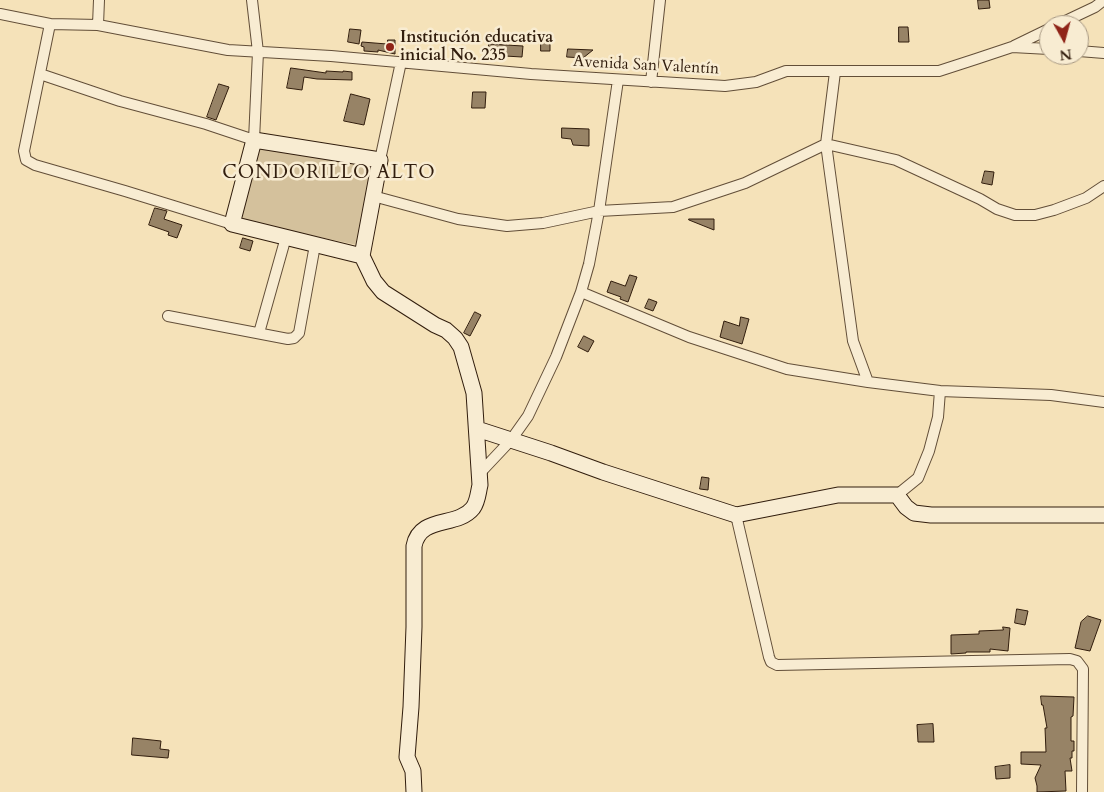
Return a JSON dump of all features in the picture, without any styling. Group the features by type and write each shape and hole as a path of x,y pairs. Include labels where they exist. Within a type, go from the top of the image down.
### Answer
{"street":[{"path":"98,25 99,0"},
{"path":"232,224 254,140 258,52 252,0"},
{"path":"651,82 660,0"},
{"path":"1079,15 1096,7 1104,0"},
{"name":"Avenida San Valentín","path":"0,14 50,24 98,25 228,50 331,56 531,74 724,86 756,82 786,71 938,71 1012,47 1039,48"},
{"path":"50,24 24,151 26,160 35,165 232,224 362,256"},
{"path":"1012,47 1039,34"},
{"path":"1089,52 1104,53"},
{"path":"401,62 362,256 374,281 384,292 446,330 461,347 474,393 480,485 478,497 473,507 465,515 430,526 424,529 415,540 412,698 407,757 413,771 414,792"},
{"path":"835,72 826,144 853,341 868,382"},
{"path":"40,74 120,101 206,124 254,140 380,160"},
{"path":"479,474 511,440 528,416 556,357 581,292 589,264 599,211 618,80"},
{"path":"373,196 458,219 507,226 543,224 599,211 673,207 745,183 826,144 896,160 980,199 996,209 1015,215 1035,215 1054,210 1086,198 1104,186"},
{"path":"260,333 286,237"},
{"path":"168,316 288,339 294,338 299,333 315,245"},
{"path":"581,292 688,337 787,370 940,391 1051,395 1104,402"},
{"path":"477,429 736,515 838,495 897,495 918,478 930,451 938,417 940,391"},
{"path":"897,495 914,513 931,515 1104,515"},
{"path":"736,515 769,658 771,662 777,665 1060,659 1077,661 1083,669 1082,792"}],"shaded area":[{"path":"259,145 373,165 357,245 239,220"}],"building":[{"path":"978,0 989,0 990,8 979,9"},
{"path":"899,27 908,27 909,42 899,42"},
{"path":"350,29 361,30 359,44 348,42"},
{"path":"541,34 550,34 550,51 541,51"},
{"path":"388,40 395,40 395,54 378,50 378,52 364,51 364,47 361,46 362,42 387,44"},
{"path":"489,44 523,46 522,57 488,55"},
{"path":"568,49 593,50 583,58 567,57"},
{"path":"291,68 326,73 326,71 352,72 352,80 304,77 302,90 287,88"},
{"path":"219,84 229,87 216,120 207,117"},
{"path":"473,92 486,92 485,108 472,108"},
{"path":"351,94 370,99 364,125 344,121"},
{"path":"562,128 589,129 589,146 573,145 571,139 562,138"},
{"path":"985,171 994,172 992,185 982,183"},
{"path":"155,208 167,211 164,219 182,225 177,238 168,235 169,232 149,225"},
{"path":"714,219 714,230 689,220"},
{"path":"243,238 253,241 250,251 240,248"},
{"path":"630,275 637,277 628,302 620,299 621,297 607,292 611,281 625,286"},
{"path":"649,299 657,302 653,311 645,308"},
{"path":"475,312 481,315 470,336 464,333"},
{"path":"741,317 749,319 742,344 720,337 724,321 739,326"},
{"path":"584,336 594,341 588,352 578,347"},
{"path":"702,477 709,478 708,490 700,489"},
{"path":"1017,609 1028,611 1025,625 1015,623"},
{"path":"1088,616 1101,620 1090,651 1075,648 1081,622"},
{"path":"1003,627 1010,628 1008,651 990,649 990,652 951,654 951,635 979,634 979,631 1003,630"},
{"path":"1041,696 1074,697 1073,716 1071,717 1071,741 1074,741 1074,751 1072,751 1072,758 1070,758 1072,771 1065,771 1066,791 1037,792 1035,778 1041,765 1021,764 1021,752 1046,752 1045,728 1047,728"},
{"path":"933,724 934,742 918,742 917,725"},
{"path":"133,738 161,741 160,749 169,750 168,758 132,755"},
{"path":"1010,765 1010,778 996,779 995,767"}],"place":[{"name":"Institución educativa inicial No. 235","path":"390,47"}],"district":[{"name":"CONDORILLO ALTO","path":"329,174"}]}
